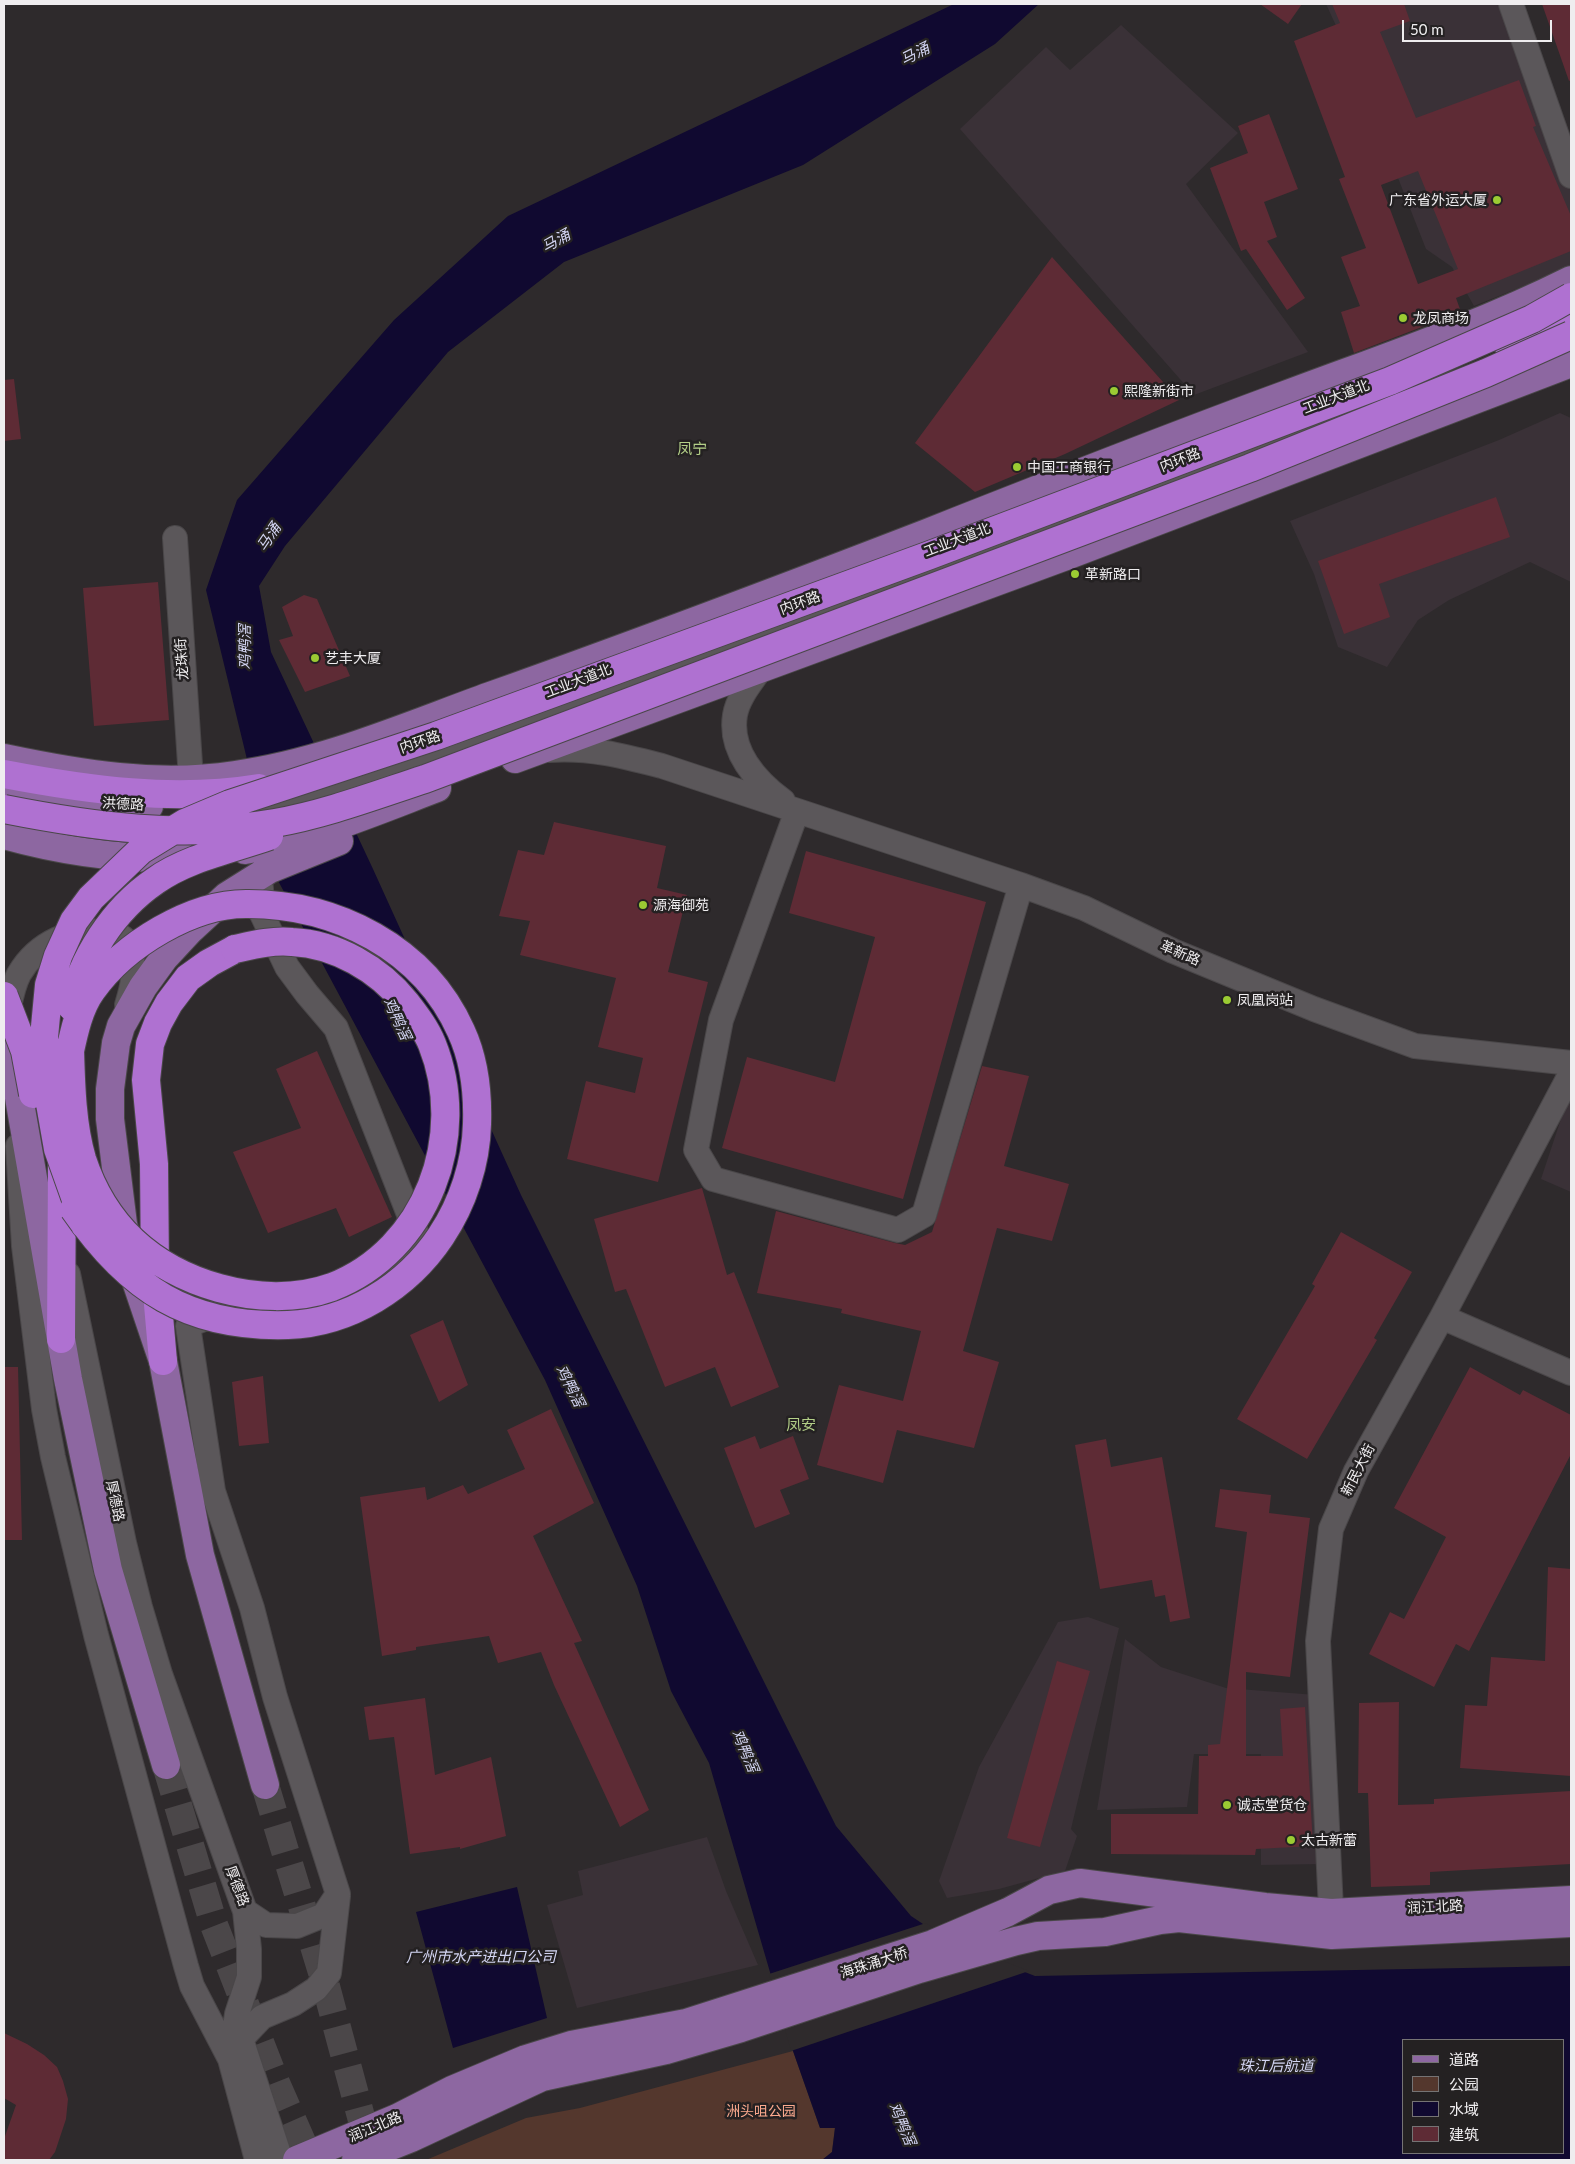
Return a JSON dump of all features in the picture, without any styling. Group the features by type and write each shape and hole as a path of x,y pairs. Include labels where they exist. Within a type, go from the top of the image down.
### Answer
{"highway":[{"name":"内环路","path":"4,809 109,827 203,831 276,823 346,791 930,555 1390,380 1532,319 1571,298"},
{"path":"1390,380 1571,322"},
{"name":"内环路","path":"4,774 110,791 198,794 262,788 346,791 425,779 1250,468 1486,373 1571,335"},
{"path":"1250,468 1571,352"},
{"path":"163,1361 155,1271 154,1164 146,1080 150,1044 169,1003 188,978 209,963 235,949 290,941 322,946 368,968 403,999 432,1042 446,1092 446,1124 440,1166 431,1190 406,1232 370,1266 331,1287 288,1296 235,1292 198,1282 164,1266 138,1246 110,1217 82,1158 72,1087 69,1024 77,983 95,946 133,899 155,880 187,865 282,831 346,791"},
{"path":"85,1225 58,1149 48,1092 44,1037 50,985 58,956 74,921 98,891 141,850 185,823 230,804 346,791"},
{"path":"4,996 24,1051 43,1142 54,1174 85,1225 107,1253 144,1288 171,1304 224,1320 284,1325 311,1324 336,1318 380,1296 418,1266 447,1228 468,1181 474,1157 478,1106 475,1082 464,1040 451,1012 423,974 391,946 355,926 300,909 246,903 199,912 152,933 115,964 90,992 78,1022 66,1069 63,1103 62,1246 62,1339"},
{"path":"154,1164 188,1326"}],"main road":[{"path":"1038,510 1497,315 1571,280"},
{"name":"工业大道北","path":"346,791 555,690 937,549 1372,384 1571,298"},
{"path":"1376,437 1469,366 1571,322"},
{"path":"4,758 95,775 152,780 192,779 243,795 346,791 467,776 759,671 1571,363"},
{"name":"洪德路","path":"4,788 72,801 128,806 193,805 243,795"},
{"path":"264,1784 200,1555 163,1361 148,1322 123,1224 110,1119 110,1089 116,1043 121,1026 143,987 164,958 189,930 228,896 264,858 346,791"},
{"path":"4,835 85,854 169,859 264,858"},
{"path":"4,846 49,846"},
{"path":"5,1014 78,1429 108,1570 166,1765"},
{"name":"海珠涌大桥","path":"458,2102 535,2056 571,2045 686,2024 933,1944 1008,1912 1049,1890 1080,1883 1265,1907 1300,1921"},
{"name":"润江北路","path":"1331,1924 1571,1900"},
{"name":"海珠涌大桥","path":"458,2102 542,2077 666,2050 722,2034 919,1969 1038,1936 1105,1932 1160,1920 1179,1918 1300,1921"},
{"name":"润江北路","path":"1300,1921 1331,1924 1571,1923"},
{"name":"润江北路","path":"296,2160 396,2118 458,2102"},
{"name":"润江北路","path":"356,2160 411,2138 458,2102"}],"street":[{"path":"1511,4 1571,176"},
{"path":"1066,556 1038,510 1469,366"},
{"name":"龙珠街","path":"175,538 192,779"},
{"path":"346,791 750,642 937,549 959,596"},
{"path":"750,642 759,671 740,700 735,713 734,733 743,759 759,780 797,811 721,1020 696,1150 713,1179 898,1230 924,1215 1021,884"},
{"name":"革新路","path":"537,751 575,748 614,753 662,766 1021,884 1084,908 1174,951 1314,1009 1415,1046 1571,1063"},
{"path":"49,846 133,827 243,795"},
{"path":"264,858 260,890 261,912 287,967 306,994 336,1028 419,1240 384,1273 355,1288 311,1301 275,1303 241,1308 200,1320 188,1326 213,1491 252,1608 276,1697 338,1894 329,1973 316,1989 293,2004 262,2017 241,2039 281,2160"},
{"path":"5,1014 20,973 33,955 65,935 88,932 110,934 124,940 133,961 135,978 121,1026"},
{"name":"新民大街","path":"1331,1924 1318,1641 1331,1529 1356,1471 1442,1317 1571,1073"},
{"path":"18,1089 18,1166 24,1246 44,1409 53,1457 96,1635 188,1973 192,1986 230,2059 257,2160"},
{"name":"厚德路","path":"62,1246 124,1543 140,1607 160,1674 245,1911 266,1925 297,1926 324,1914 338,1894"},
{"path":"1442,1317 1571,1373"},
{"path":"230,2059 237,2014 249,1977 245,1911"}],"shaded area":[{"path":"1326,4 1515,4 1571,159 1571,267 1474,306 1452,267 1426,249 1350,56"},
{"path":"1121,25 1238,133 1186,184 1308,352 1194,395 960,129 1046,47 1070,70"},
{"path":"1560,413 1571,418 1571,582 1530,562 1449,600 1418,620 1387,667 1338,647 1314,574 1290,521 1499,440"},
{"path":"1571,1089 1571,1192 1541,1179"},
{"path":"1088,1617 1119,1628 1071,1829 1077,1836 1065,1871 999,1889 947,1898 939,1881 979,1767 1058,1622"},
{"path":"1125,1639 1161,1667 1226,1688 1316,1695 1322,1864 1261,1865 1261,1754 1194,1754 1187,1807 1097,1810"},
{"path":"707,1837 726,1891 758,1965 577,2008 547,1905 583,1895 578,1871"}],"green space":[{"name":"洲头咀公园","path":"793,2051 820,2128 835,2127 832,2152 822,2160 426,2160 526,2118 580,2108"}],"water":[{"path":"954,4 1039,4 995,44 803,165 564,262 448,352 285,546 259,586 271,652 373,869 521,1195 836,1826 911,1916 953,1944 1035,1976 1571,1966 1571,2160 822,2160 832,2152 835,2128 820,2128 793,2051 709,1763 671,1691 637,1586 545,1380 275,875 206,590 237,500 394,320 508,216"},
{"name":"广州市水产进出口公司","path":"517,1887 547,2018 453,2048 416,1912"}],"pier":[{"path":"926,1923 954,1942 1029,1971 791,2051 769,1974"}],"building":[{"path":"1260,4 1302,4 1288,24"},
{"path":"1332,4 1404,4 1410,21 1380,32 1416,118 1519,80 1536,126 1533,127 1571,216 1571,251 1456,298 1461,312 1354,353 1341,312 1360,306 1341,257 1366,248 1339,179 1345,177 1294,41 1340,23","holes":["1418,171 1458,269 1418,284 1381,185"]},
{"path":"1542,4 1571,4 1571,80 1569,81"},
{"path":"1269,114 1298,189 1264,202 1277,237 1267,241 1305,298 1287,310 1246,249 1241,251 1210,168 1248,153 1238,126"},
{"path":"1052,257 1179,400 1065,454 975,492 915,443"},
{"path":"14,379 21,439 4,441 4,380"},
{"path":"1496,497 1510,537 1379,584 1390,617 1344,634 1318,561"},
{"path":"158,582 169,720 94,726 83,588"},
{"name":"艺丰大厦","path":"304,595 317,599 350,676 305,692 279,640 293,636 282,607"},
{"path":"554,822 666,846 657,888 687,895 668,972 708,982 658,1182 567,1159 586,1081 635,1093 643,1058 598,1047 616,978 520,955 530,921 499,916 518,850 544,855"},
{"path":"806,851 986,902 903,1199 722,1148 747,1057 835,1082 875,937 789,913"},
{"path":"317,1051 392,1217 349,1237 336,1208 268,1233 233,1152 301,1128 276,1069"},
{"path":"982,1066 1029,1076 1004,1166 1069,1184 1052,1241 997,1228 963,1351 999,1362 974,1448 897,1430 883,1483 817,1465 839,1385 903,1401 921,1331 841,1313 842,1309 757,1293 776,1211 905,1245 932,1232"},
{"path":"702,1188 727,1275 734,1272 779,1387 731,1407 715,1367 665,1387 626,1289 615,1292 594,1219"},
{"path":"1341,1232 1412,1272 1374,1338 1377,1340 1307,1459 1237,1419 1315,1286 1312,1284"},
{"path":"443,1320 468,1385 439,1402 410,1335"},
{"path":"4,1367 18,1367 22,1540 4,1540"},
{"path":"1470,1367 1520,1395 1523,1390 1571,1415 1571,1454 1469,1651 1456,1644 1434,1687 1369,1654 1390,1612 1404,1619 1446,1537 1394,1508"},
{"path":"263,1376 269,1443 239,1446 232,1382"},
{"path":"551,1409 594,1503 533,1536 582,1641 574,1643 649,1810 620,1827 554,1685 541,1652 498,1663 489,1636 416,1647 416,1650 382,1656 360,1497 425,1487 427,1500 463,1485 468,1494 525,1469 507,1430"},
{"path":"755,1436 760,1449 793,1436 809,1479 780,1490 790,1514 755,1528 724,1448"},
{"path":"1106,1439 1111,1467 1162,1457 1190,1618 1170,1622 1165,1595 1155,1597 1152,1580 1100,1589 1075,1445"},
{"path":"1220,1489 1271,1495 1269,1513 1310,1518 1290,1677 1246,1672 1246,1756 1283,1756 1280,1709 1305,1707 1313,1846 1256,1849 1255,1855 1111,1854 1111,1814 1198,1814 1199,1756 1208,1756 1208,1745 1220,1744 1247,1532 1215,1527"},
{"path":"1548,1567 1571,1569 1571,1776 1460,1768 1465,1705 1487,1706 1491,1657 1545,1661"},
{"path":"1057,1661 1090,1671 1040,1847 1007,1838"},
{"path":"425,1698 435,1775 491,1757 506,1836 460,1849 460,1847 410,1854 394,1737 369,1740 364,1707"},
{"path":"1399,1702 1398,1805 1434,1804 1434,1799 1571,1791 1571,1864 1430,1872 1430,1885 1371,1887 1368,1793 1358,1793 1359,1703"},
{"path":"4,2033 44,2055 57,2067 63,2081 68,2099 66,2119 55,2152 49,2160 4,2160 4,2139 16,2105 4,2098"}],"tunnel":[{"path":"166,1765 214,1925 276,2083 310,2160"},
{"path":"265,1785 324,1979 371,2154"}],"place":[{"name":"广东省外运大厦","path":"1497,200"},
{"name":"龙凤商场","path":"1403,318"},
{"name":"熙隆新街市","path":"1114,391"},
{"name":"中国工商银行","path":"1017,467"},
{"name":"革新路口","path":"1075,574"},
{"name":"艺丰大厦","path":"315,658"},
{"name":"源海御苑","path":"643,905"},
{"name":"凤凰岗站","path":"1227,1000"},
{"name":"诚志堂货仓","path":"1227,1805"},
{"name":"太古新蕾","path":"1291,1840"}],"district":[{"name":"凤宁","path":"692,449"},
{"name":"凤安","path":"801,1425"}],"water label":[{"name":"马涌","path":"915,54"},
{"name":"马涌","path":"556,241"},
{"name":"马涌","path":"269,537"},
{"name":"鸡鸭滘","path":"245,647"},
{"name":"鸡鸭滘","path":"397,1019"},
{"name":"鸡鸭滘","path":"570,1386"},
{"name":"鸡鸭滘","path":"745,1751"},
{"name":"珠江后航道","path":"1276,2066"},
{"name":"鸡鸭滘","path":"902,2124"}]}
